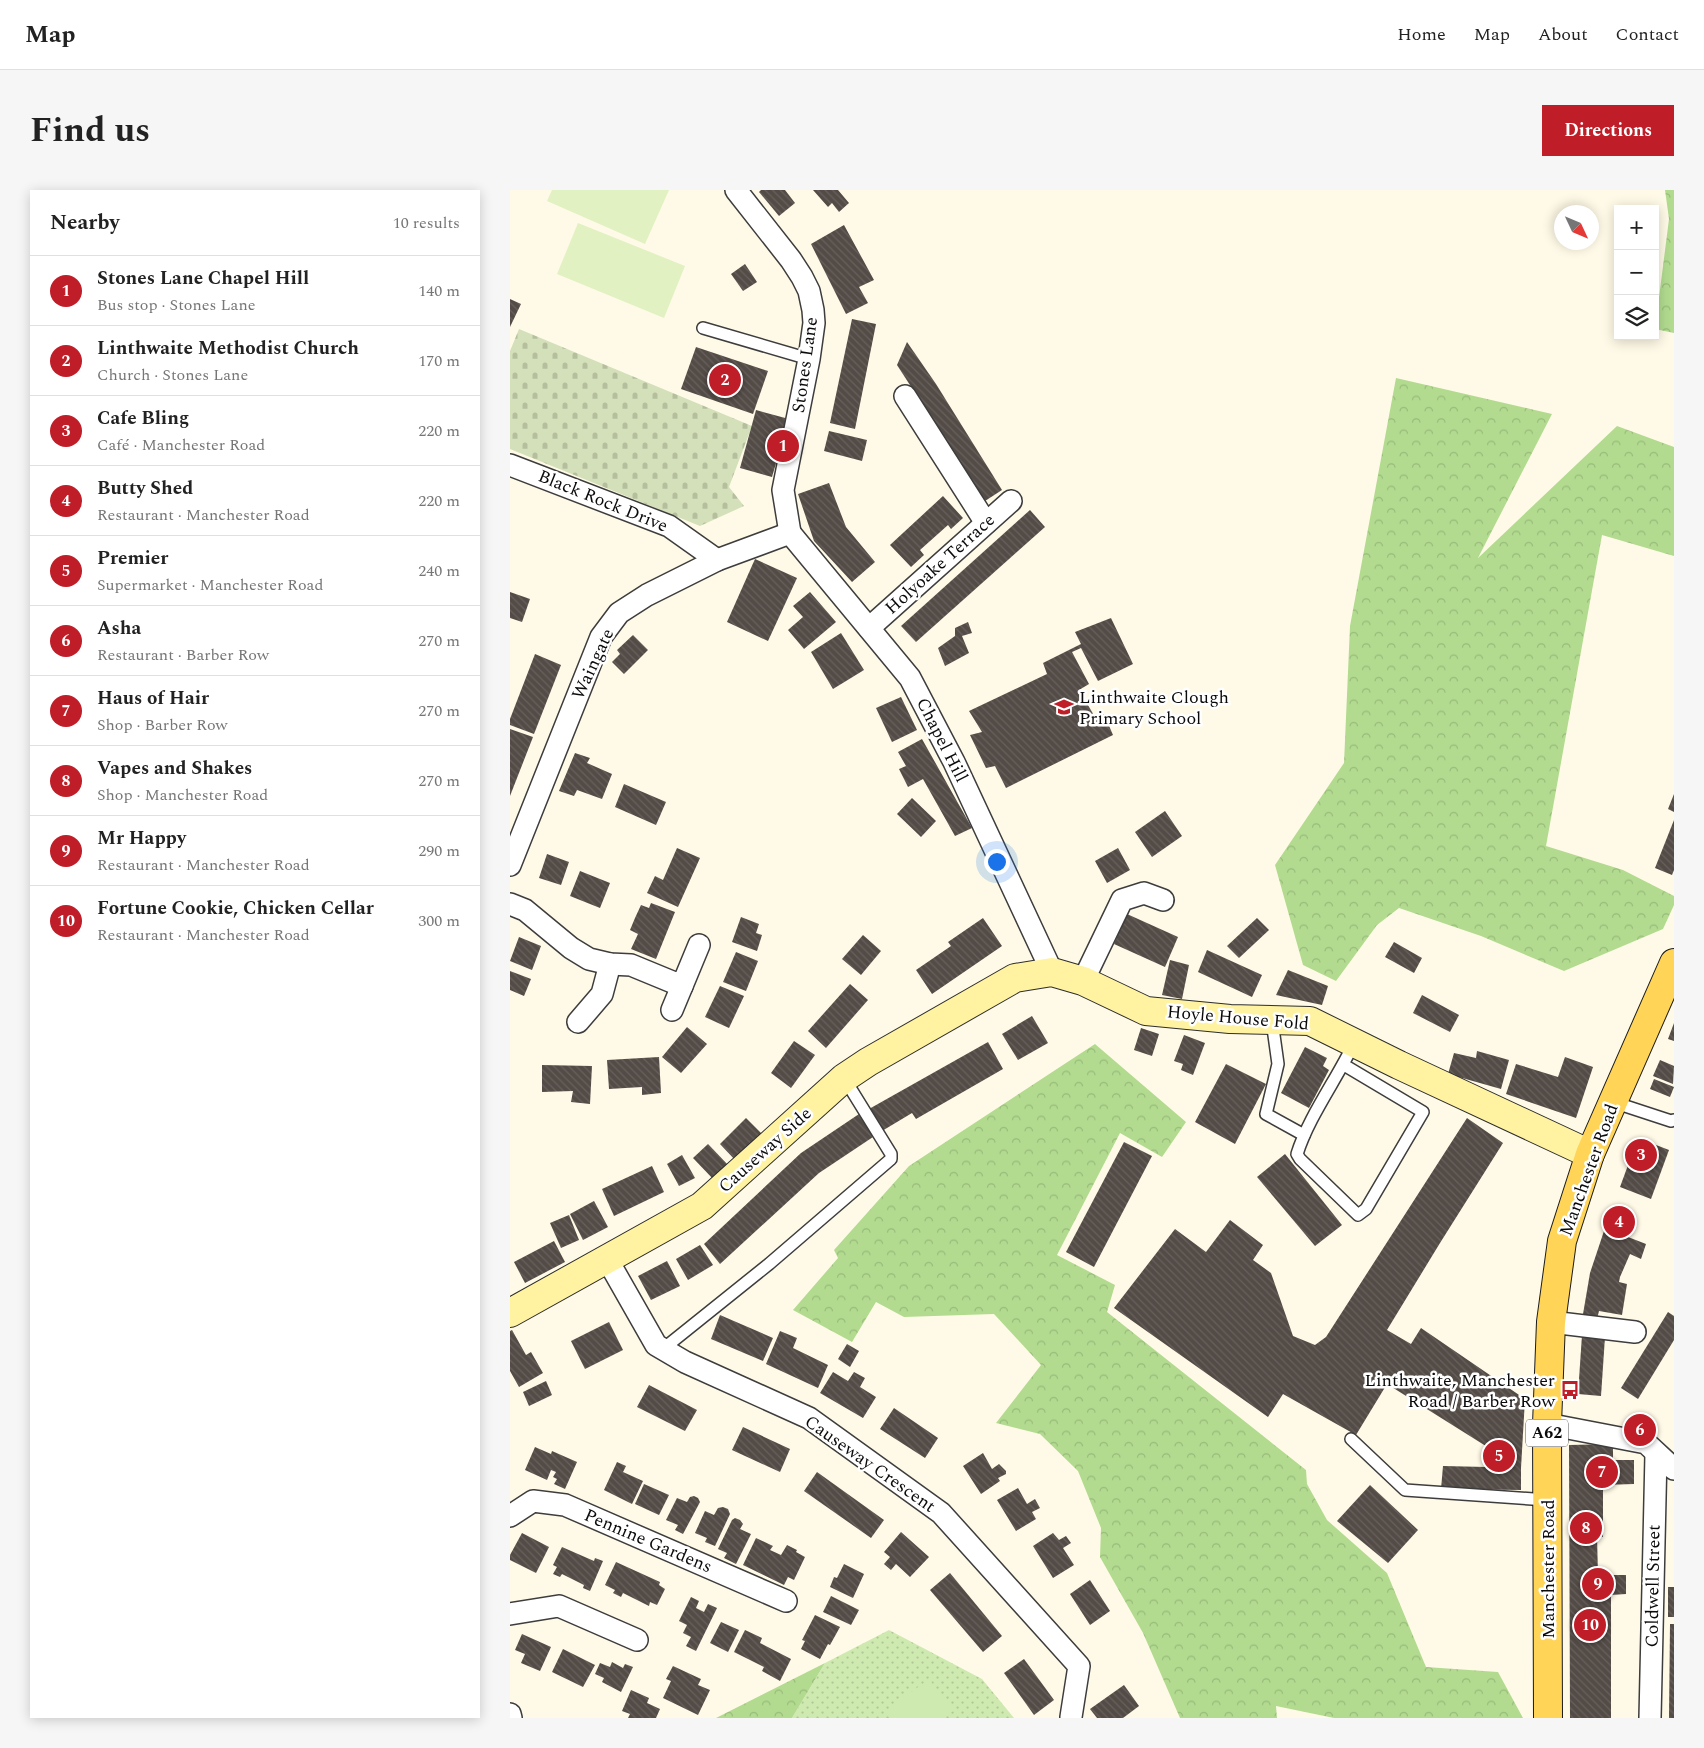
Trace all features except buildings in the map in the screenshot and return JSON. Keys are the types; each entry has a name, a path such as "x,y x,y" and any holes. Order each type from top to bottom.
{"main road":[{"name":"Manchester Road","path":"1548,1718 1547,1424 1551,1322 1562,1241 1590,1154 1674,963"}],"street":[{"name":"Stones Lane","path":"736,190 791,260 809,291 814,323 809,360 783,490 790,533"},
{"path":"905,396 986,523"},
{"name":"Black Rock Drive","path":"510,465 669,526 718,560"},
{"name":"Holyoake Terrace","path":"869,628 1011,501"},
{"name":"Waingate","path":"512,852 602,636 619,613 647,595 718,560 790,533"},
{"name":"Chapel Hill","path":"790,533 910,678 954,762 1052,972"},
{"path":"1083,981 1122,900 1144,894 1163,900"},
{"path":"510,904 525,910 570,948 589,959 610,964 631,965 682,986"},
{"path":"672,1010 699,945"},
{"path":"578,1022 602,994 610,964"},
{"name":"Hoyle House Fold","path":"1015,978 1052,972 1083,981 1146,1011 1230,1019 1310,1021 1349,1054 1590,1154"},
{"name":"Causeway Side","path":"510,1313 702,1206 844,1078 868,1062 1015,978"},
{"name":"Causeway Crescent","path":"607,1259 656,1345 685,1362 809,1418 941,1513 1079,1666 1070,1717"},
{"path":"1551,1322 1636,1332"},
{"path":"1547,1424 1646,1443 1674,1469"},
{"name":"Coldwell Street","path":"1650,1718 1656,1454"},
{"name":"Pennine Gardens","path":"510,1516 533,1501 565,1505 786,1600"},
{"path":"510,1614 559,1606 637,1640"},
{"path":"510,1714 511,1718"}],"lane":[{"path":"703,328 809,360"},
{"path":"1272,1021 1278,1064 1266,1114 1304,1135"},
{"path":"1349,1054 1423,1112 1362,1213 1358,1215 1297,1154 1304,1135 1349,1054"},
{"path":"663,1349 769,1264 891,1159 891,1154 844,1078"},
{"path":"1613,1102 1671,1121 1674,1120"},
{"path":"1351,1439 1405,1490 1547,1500"}],"green space":[{"path":"552,190 669,190 645,244 547,201"},
{"path":"1665,190 1674,190 1674,333 1659,330 1659,298 1669,219"},
{"path":"578,223 685,266 664,318 557,274"},
{"path":"519,329 752,426 729,487 744,506 700,526 510,449 510,351"},
{"path":"1396,378 1552,414 1478,558 1617,426 1674,447 1674,556 1602,535 1546,846 1623,870 1674,896 1674,905 1663,929 1564,971 1481,936 1399,908 1377,925 1336,981 1303,965 1275,865 1344,763 1350,626"},
{"path":"1095,1044 1186,1122 1162,1157 1120,1133 1057,1255 1115,1285 1107,1312 1306,1470 1307,1484 1327,1520 1387,1573 1426,1667 1498,1672 1523,1718 1334,1718 1276,1706 1277,1718 1180,1718 1143,1633 1100,1557 1101,1528 1078,1471 1040,1434 996,1423 1041,1365 994,1314 904,1317 876,1302 852,1342 793,1310 838,1258 834,1250 909,1166"},
{"path":"889,1630 982,1679 1014,1718 792,1718 825,1663"},
{"path":"825,1663 792,1718 716,1718"},
{"path":"929,1679 953,1711 943,1718 893,1718 887,1710"}],"place":[{"name":"Linthwaite Methodist Church","path":"725,380"},
{"name":"Stones Lane Chapel Hill","path":"783,446"},
{"name":"Linthwaite Clough Primary School","path":"1064,707"},
{"name":"Cafe Bling","path":"1641,1155"},
{"name":"Butty Shed","path":"1619,1222"},
{"name":"Linthwaite, Manchester Road / Barber Row","path":"1570,1390"},
{"name":"Asha","path":"1640,1430"},
{"name":"Premier","path":"1499,1456"},
{"name":"Haus of Hair","path":"1602,1472"},
{"name":"Vapes and Shakes","path":"1586,1528"},
{"name":"Mr Happy","path":"1598,1584"},
{"name":"Fortune Cookie, Chicken Cellar","path":"1590,1625"}]}
